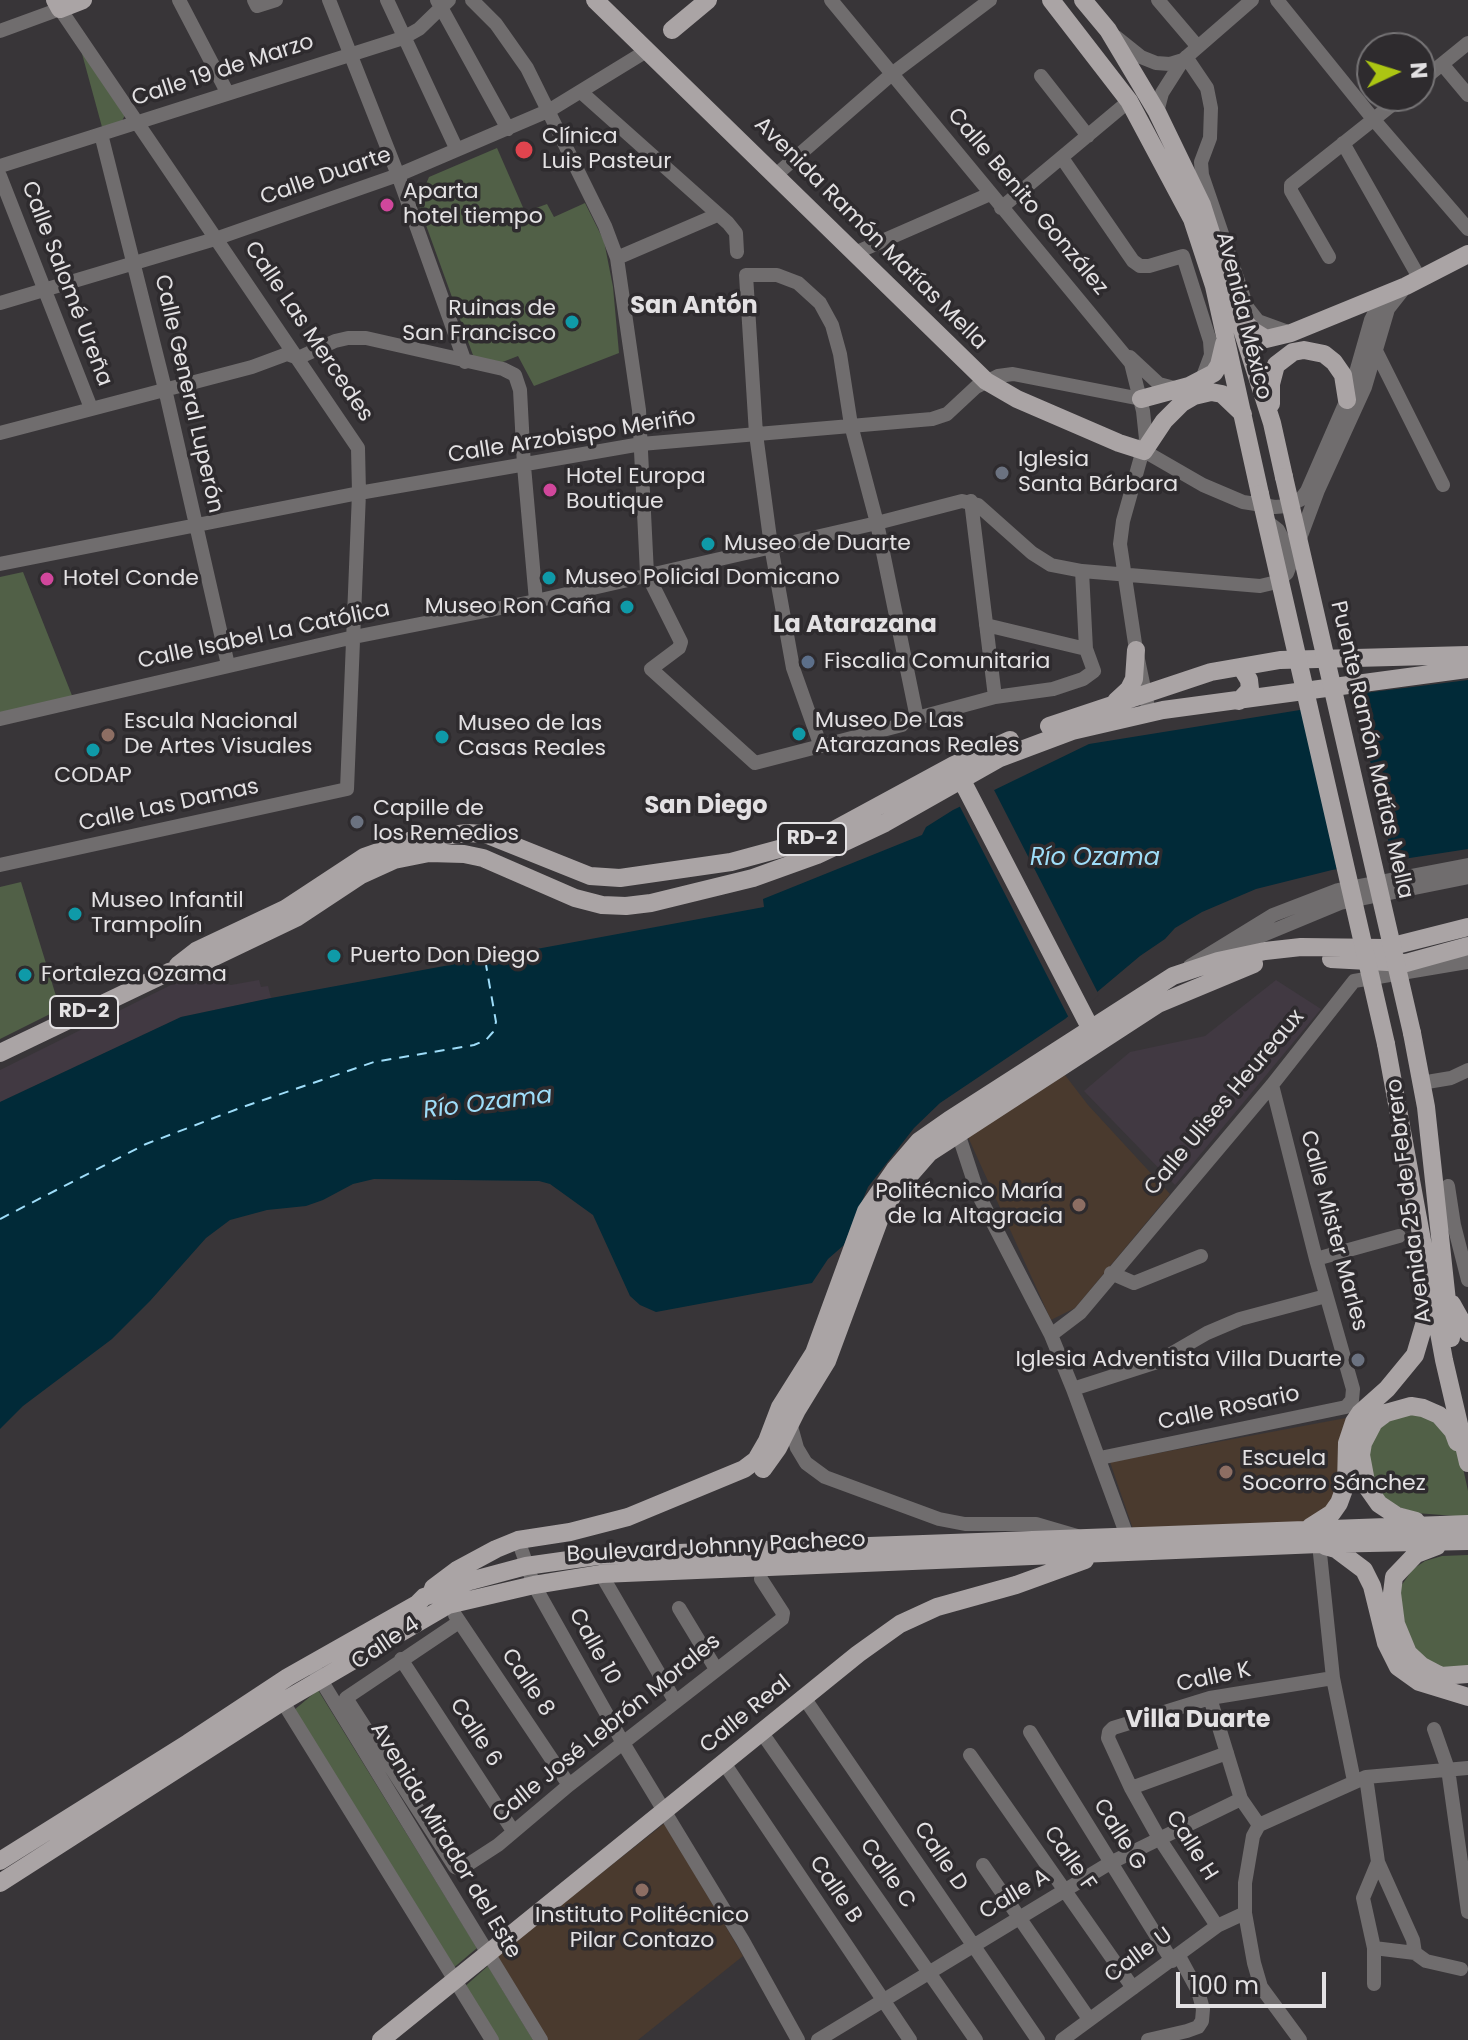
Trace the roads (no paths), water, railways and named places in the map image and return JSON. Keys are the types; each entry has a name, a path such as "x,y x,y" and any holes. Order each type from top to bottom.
{"main road":[{"path":"57,5 83,0"},
{"name":"Avenida Ramón Matías Mella","path":"595,0 986,381 1017,399 1144,451"},
{"path":"648,50 708,0"},
{"name":"Avenida México","path":"1051,0 1129,101 1192,219 1214,286 1243,414 1252,498"},
{"name":"Avenida México","path":"1083,0 1108,30 1157,112 1202,205 1272,423 1284,477"},
{"name":"Avenida México","path":"1238,314 1253,331 1266,339 1291,333 1413,283 1468,254"},
{"path":"1141,399 1178,389 1214,373 1226,338"},
{"path":"1272,423 1271,384 1276,365 1293,352 1314,351 1334,362 1343,375 1347,400"},
{"path":"1144,451 1164,421 1194,396 1211,392 1222,394 1243,414"},
{"name":"Puente Ramón Matías Mella","path":"1284,477 1412,1033"},
{"name":"Avenida 25 de Febrero","path":"1252,498 1386,1044 1422,1249 1468,1463"},
{"name":"RD-2","path":"169,972 196,951 296,902 364,857 412,840 467,833 485,834 590,876 620,878 731,862 801,843 961,779 1001,743 1211,672 1304,659 1468,655"},
{"path":"1107,706 1121,698 1134,679 1137,657"},
{"path":"1239,701 1250,689 1249,680 1241,667"},
{"name":"RD-2","path":"0,1053 169,972 202,963 296,918 361,875 394,860 429,853 464,854 483,858 575,898 602,905 639,905 753,878 817,855 885,823 1000,758 1094,725 1156,711 1468,669"},
{"path":"961,779 1094,1036"},
{"path":"570,1532 587,1534 632,1527 754,1476 767,1466 827,1361 869,1243 887,1206 909,1174 929,1153 1173,976 1262,944 1385,948 1468,927"},
{"path":"424,1597 436,1584 457,1570 496,1549 518,1540 570,1532 628,1517 744,1469 756,1460 780,1407 814,1353 866,1211 919,1141 949,1120 1094,1036 1242,967 1301,957 1406,963 1468,946"},
{"name":"Avenida 25 de Febrero","path":"1412,1033 1421,1083 1451,1337 1468,1411"},
{"path":"1300,1530 1322,1521 1339,1503 1346,1484 1347,1443 1354,1422 1387,1389 1415,1355 1421,1342 1426,1318 1422,1249"},
{"path":"1441,1265 1458,1318 1468,1333"},
{"path":"1461,1533 1397,1516 1379,1504 1363,1475 1363,1443 1374,1422 1386,1413 1411,1406 1423,1408 1439,1415 1453,1431 1468,1471"},
{"name":"Boulevard Johnny Pacheco","path":"0,1861 316,1672 448,1605 534,1585 601,1574 1103,1553 1131,1544 1300,1530 1461,1533"},
{"path":"1461,1533 1416,1554 1394,1577 1392,1593 1396,1624 1408,1653 1422,1666 1441,1676 1468,1674"},
{"name":"Boulevard Johnny Pacheco","path":"316,1672 424,1597 526,1566 597,1556 1081,1537 1131,1544 1319,1544 1461,1533"},
{"path":"1319,1544 1336,1549 1364,1570 1372,1586 1386,1643 1398,1667 1419,1682 1468,1697"},
{"name":"Calle Real","path":"381,2040 858,1654 900,1624 937,1607 1016,1585 1103,1553"},
{"name":"Boulevard Johnny Pacheco","path":"0,1883 278,1694"}],"street":[{"path":"179,0 227,92"},
{"path":"254,0 257,6 276,0"},
{"path":"329,0 398,175 465,362"},
{"path":"387,0 457,150"},
{"path":"472,0 513,45 550,110 617,258 637,397 647,574 681,642 679,648 651,669 755,763 902,725"},
{"name":"Calle Benito González","path":"831,0 1131,363 1141,399 1146,439 1123,521 1120,544 1137,657"},
{"path":"777,174 893,73 990,0"},
{"path":"1158,0 1207,88 1211,108 1210,138 1201,162 1202,175 1247,307 1258,321 1268,327 1291,333"},
{"path":"1157,112 1162,93 1189,55 1252,0"},
{"path":"1277,0 1468,229"},
{"path":"442,2 508,129"},
{"name":"Calle 19 de Marzo","path":"0,166 403,38 419,29 442,2"},
{"path":"0,31 57,5"},
{"name":"Calle Las Mercedes","path":"57,5 358,448 359,493 347,789"},
{"path":"1108,30 1141,57 1156,63 1170,64 1189,55"},
{"path":"1436,69 1468,43"},
{"name":"Calle Duarte","path":"0,303 215,239 398,175 550,110 648,50"},
{"path":"1442,64 1468,95"},
{"path":"1041,76 1088,136"},
{"path":"581,92 736,233 737,252"},
{"path":"1001,208 1129,101"},
{"path":"1329,257 1291,191 1291,185 1384,112"},
{"name":"Calle General Luperón","path":"101,134 165,389 228,665"},
{"path":"971,501 1032,553 1051,565 1082,571 1260,586 1277,582 1287,573 1313,503 1365,387 1388,309 1413,283 1343,143"},
{"path":"1062,158 1133,261 1140,266 1149,266 1183,256 1210,341 1211,355 1202,379"},
{"name":"Calle Salomé Ureña","path":"0,176 91,408"},
{"path":"855,253 990,194"},
{"path":"617,258 717,215"},
{"path":"820,744 793,668 771,546 756,434 746,275 788,277 820,303 832,325 840,354 851,425 877,523 917,718 995,697 1053,689 1088,675 1082,571"},
{"path":"1144,451 1203,485 1275,507 1300,500 1307,491 1347,400 1371,320 1383,296"},
{"path":"1367,337 1443,485"},
{"path":"0,433 252,367 287,354 295,358 348,338 366,338 503,369 515,375 520,390 536,601"},
{"path":"1125,353 1159,384 1178,389"},
{"path":"986,381 1013,374 1141,399"},
{"name":"Calle Arzobispo Meriño","path":"0,564 359,493 641,444 932,419 947,414 986,381"},
{"path":"1252,498 1278,530 1289,551 1287,573"},
{"path":"971,501 995,697"},
{"name":"Calle Isabel La Católica","path":"0,719 228,665 536,601 971,501"},
{"path":"986,625 1086,649"},
{"path":"1137,657 1156,711"},
{"name":"Calle Las Damas","path":"0,865 347,789"},
{"path":"1173,976 1273,915 1338,890 1468,865"},
{"path":"1262,944 1340,903 1468,877"},
{"path":"1158,1004 1218,961"},
{"name":"Calle Ulises Heureaux","path":"1051,1335 1080,1313 1272,1085 1354,981 1468,962"},
{"path":"1421,1083 1451,1078 1468,1070"},
{"name":"Calle Mister Marles","path":"1272,1085 1353,1389"},
{"path":"958,1133 978,1194 1051,1335 1131,1544"},
{"path":"1448,1186 1461,1224 1468,1280"},
{"path":"1316,1259 1399,1236"},
{"path":"1111,1273 1134,1283 1201,1256"},
{"path":"1073,1389 1157,1362 1207,1333 1240,1319 1326,1296"},
{"name":"Calle Rosario","path":"1100,1458 1346,1407 1352,1400 1353,1389"},
{"name":"Boulevard Johnny Pacheco","path":"790,1423 797,1448 806,1463 825,1477 939,1519 965,1524 1036,1524 1081,1537"},
{"name":"Calle 10","path":"518,1540 534,1585 798,2040"},
{"path":"1319,1544 1333,1678 1378,1862 1413,1940 1415,1953"},
{"path":"601,1574 675,1701"},
{"name":"Calle José Lebrón Morales","path":"455,1867 467,1868 784,1616 761,1579"},
{"name":"Calle 8","path":"448,1605 569,1785"},
{"path":"679,1608 716,1669"},
{"name":"Calle 4","path":"455,1867 347,1701 347,1696 459,1622"},
{"name":"Calle 6","path":"401,1659 513,1831"},
{"name":"Avenida Mirador del Este","path":"316,1672 541,2040"},
{"name":"Calle K","path":"1109,1732 1113,1728 1210,1698 1333,1678"},
{"path":"278,1694 492,2040"},
{"path":"1210,1698 1241,1799 1259,1825"},
{"name":"Calle D","path":"805,1699 1038,2040"},
{"path":"1434,1729 1448,1769 1468,1912"},
{"name":"Calle G","path":"1030,1732 1110,1863 1198,1991 1203,2009 1198,2027 1148,2040"},
{"name":"Calle H","path":"1109,1732 1108,1738 1131,1788 1159,1838 1217,1926"},
{"name":"Calle C","path":"762,1733 976,2040"},
{"path":"1131,1788 1227,1753"},
{"name":"Calle F","path":"970,1755 1133,1988"},
{"name":"Calle B","path":"724,1763 910,2040"},
{"path":"1300,2040 1261,1987 1254,1963 1245,1913 1245,1883 1253,1836 1259,1825 1360,1779 1468,1768"},
{"name":"Calle A","path":"818,2040 1110,1863 1241,1799"},
{"path":"1374,1984 1374,1948 1363,1898 1378,1862"},
{"path":"983,1865 1089,2019"},
{"name":"Calle U","path":"1062,2040 1217,1926 1245,1913"},
{"path":"1374,1948 1415,1953 1426,1961 1461,1969"}],"water":[{"name":"Río Ozama","path":"1468,680 1468,849 1332,870 1256,889 1202,912 1175,928 1065,1019 940,1103 914,1128 868,1187 844,1245 828,1259 812,1283 656,1312 640,1305 630,1296 593,1215 550,1184 539,1181 374,1179 353,1184 306,1206 267,1210 230,1220 206,1238 112,1339 23,1406 0,1429 0,1102 181,1017 764,907 763,899 922,835 926,827 953,810 1089,744 1300,710 1357,694"}],"place":[{"name":"Clínica Luis Pasteur","path":"524,150"},
{"name":"Aparta hotel tiempo","path":"387,205"},
{"name":"Ruinas de San Francisco","path":"572,322"},
{"name":"Iglesia Santa Bárbara","path":"1002,473"},
{"name":"Hotel Europa Boutique","path":"550,490"},
{"name":"Museo de Duarte","path":"708,544"},
{"name":"Museo Policial Domicano","path":"549,578"},
{"name":"Hotel Conde","path":"47,579"},
{"name":"Museo Ron Caña","path":"627,607"},
{"name":"Fiscalia Comunitaria","path":"808,662"},
{"name":"Museo De Las Atarazanas Reales","path":"799,734"},
{"name":"Escula Nacional De Artes Visuales","path":"108,735"},
{"name":"Museo de las Casas Reales","path":"442,737"},
{"name":"CODAP","path":"93,750"},
{"name":"Capille de los Remedios","path":"357,822"},
{"name":"Museo Infantil Trampolín","path":"75,914"},
{"name":"Puerto Don Diego","path":"334,956"},
{"name":"Fortaleza Ozama","path":"25,975"},
{"name":"Politécnico María de la Altagracia","path":"1079,1205"},
{"name":"Iglesia Adventista Villa Duarte","path":"1358,1360"},
{"name":"Escuela Socorro Sánchez","path":"1226,1472"},
{"name":"Instituto Politécnico Pilar Contazo","path":"642,1890"}],"district":[{"name":"San Antón","path":"694,307"},
{"name":"La Atarazana","path":"855,626"},
{"name":"San Diego","path":"706,807"},
{"name":"Villa Duarte","path":"1198,1721"}]}
